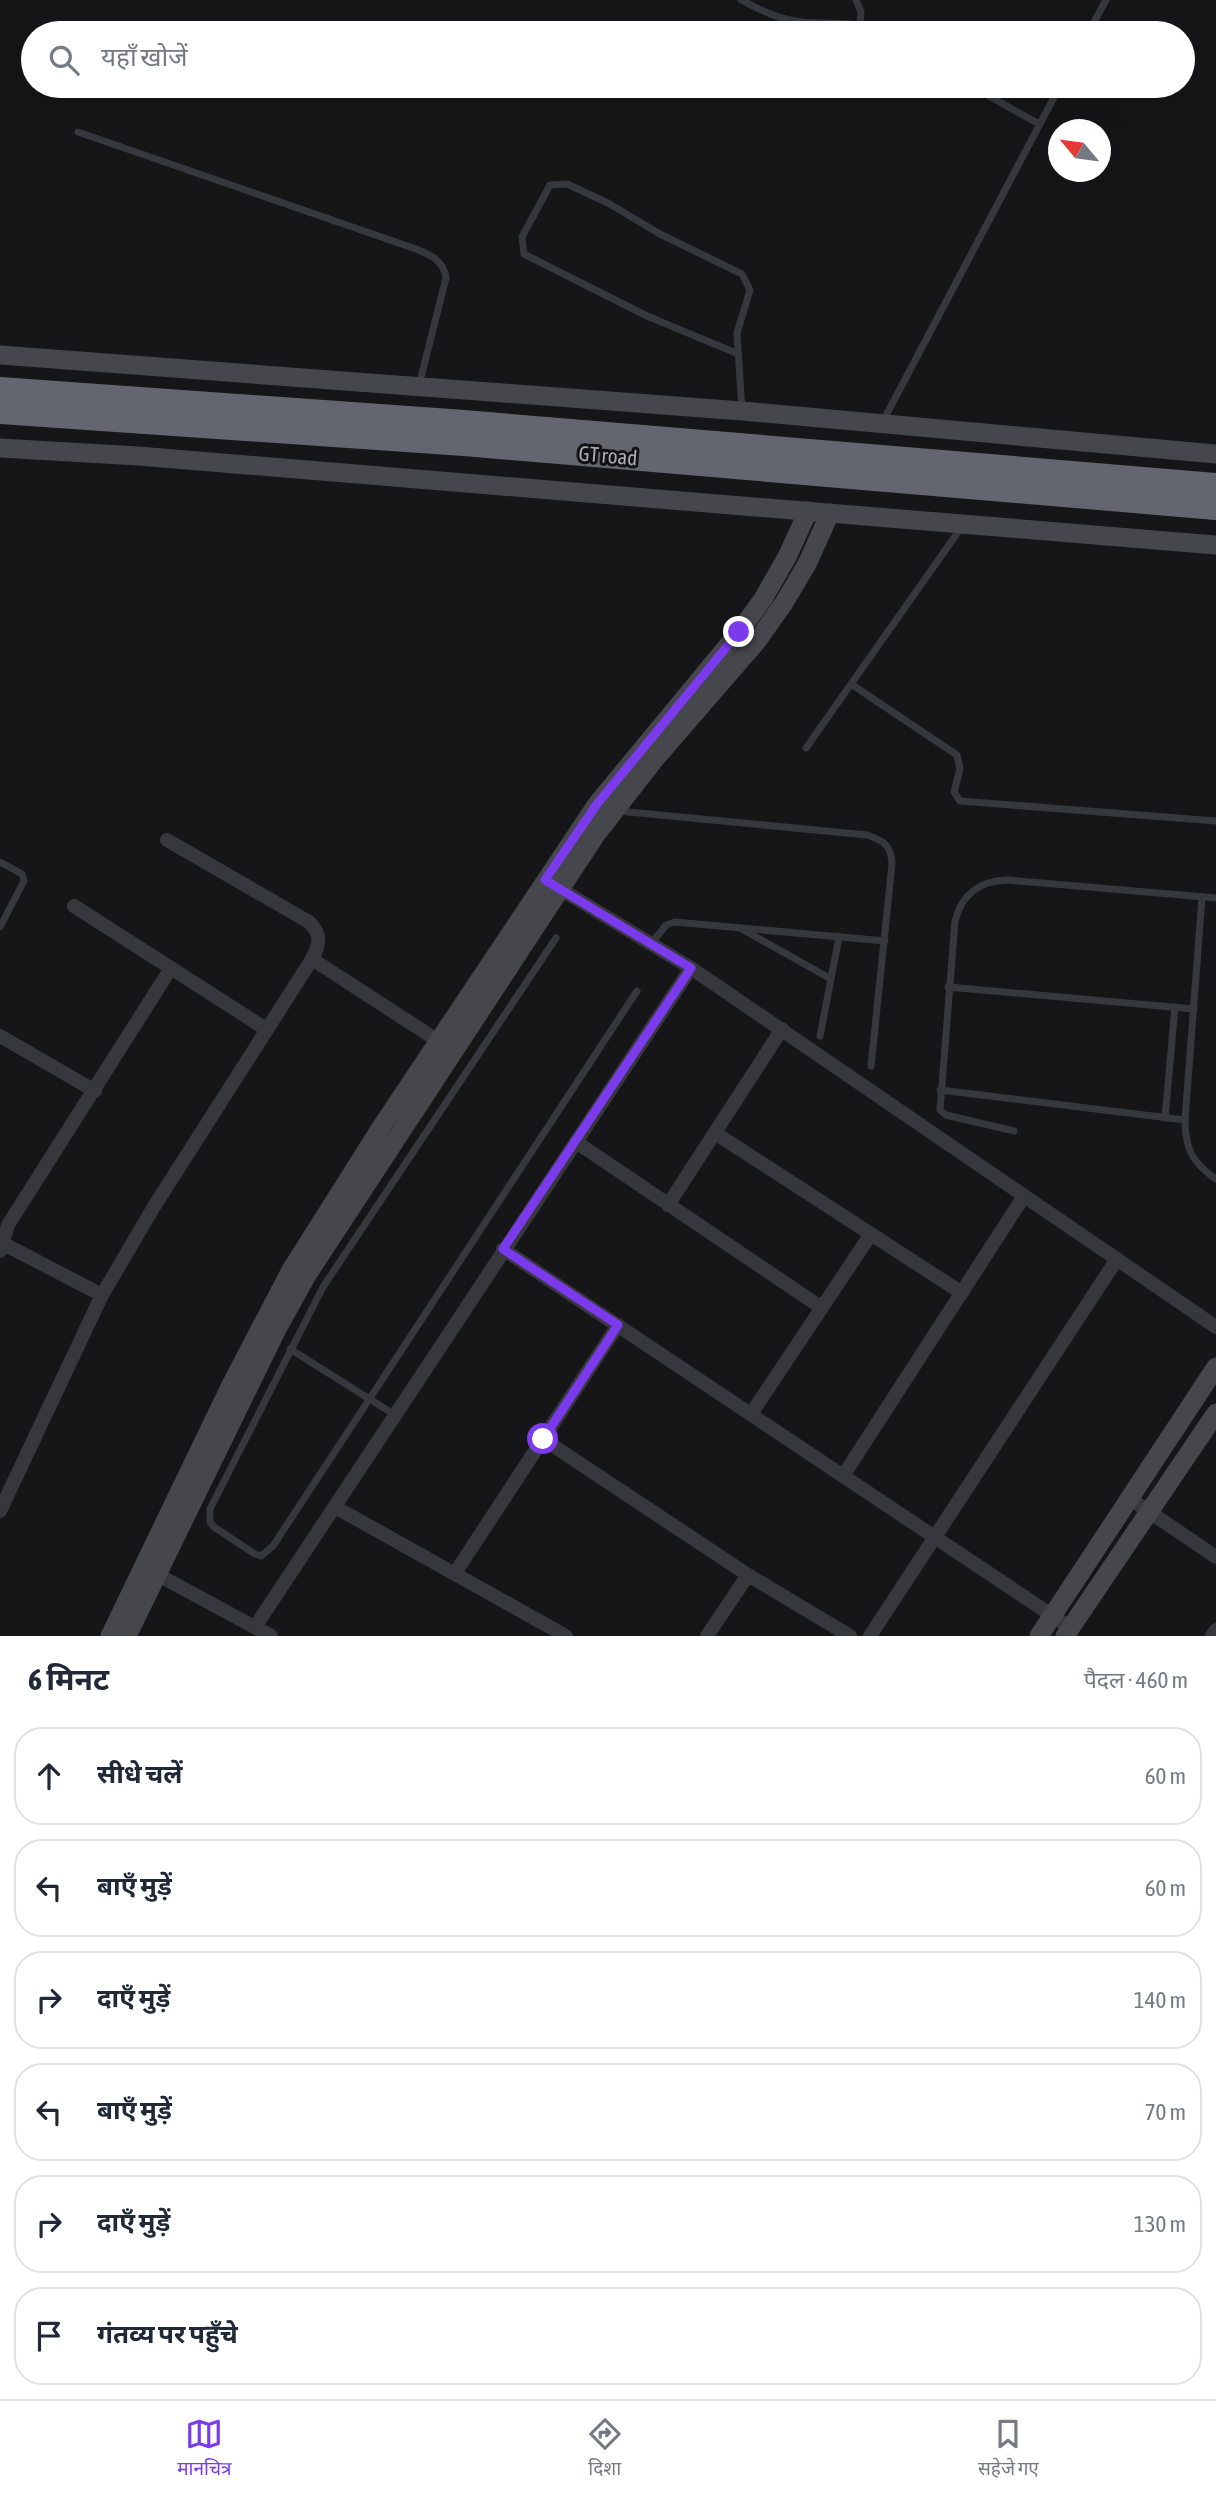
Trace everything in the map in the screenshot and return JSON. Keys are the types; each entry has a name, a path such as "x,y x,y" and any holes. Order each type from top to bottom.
{"highway":[{"name":"GT road","path":"0,390 464,423 1216,486"},
{"name":"GT road","path":"0,411 464,443 1216,507"}],"street":[{"path":"0,355 742,411 1216,454"},
{"path":"0,448 165,458 1216,545"},
{"path":"127,1636 151,1570 268,1311 368,1148 447,1046 553,884 597,804 739,632 787,557 808,511"},
{"path":"553,884 757,641 807,564 830,513"},
{"path":"0,1511 102,1295 312,959 320,941 318,930 309,922 167,840"},
{"path":"553,884 691,968 1216,1327"},
{"path":"74,906 266,1029"},
{"path":"312,959 447,1046"},
{"path":"0,1251 0,1242 8,1225 171,968"},
{"path":"255,1627 691,968"},
{"path":"668,1205 782,1029"},
{"path":"1,1039 95,1091"},
{"path":"715,1133 961,1293"},
{"path":"576,1142 821,1308"},
{"path":"844,1476 1024,1196"},
{"path":"751,1414 871,1234"},
{"path":"0,1242 102,1295"},
{"path":"503,1249 1052,1616 1068,1632 1216,1413"},
{"path":"870,1636 933,1536 1117,1259"},
{"path":"455,1573 618,1325"},
{"path":"1039,1636 1216,1367"},
{"path":"543,1439 748,1575 850,1636"},
{"path":"1129,1498 1216,1557"},
{"path":"335,1507 566,1636"},
{"path":"151,1570 271,1636"},
{"path":"110,1636 151,1570"},
{"path":"707,1636 748,1575"},
{"path":"1212,1636 1216,1630"}],"lane":[{"path":"741,0 775,17 796,21"},
{"path":"856,0 861,12 860,21"},
{"path":"1095,21 1106,0"},
{"path":"992,98 1039,124"},
{"path":"882,423 1053,98"},
{"path":"78,132 416,249 439,261 445,268 446,278 419,385"},
{"path":"736,352 647,316 524,254 522,237 550,185 567,184 608,203 660,234 742,274 750,290 737,333 736,352 742,411"},
{"path":"806,748 964,525"},
{"path":"851,684 957,755 960,769 954,792 960,801 1216,821"},
{"path":"613,810 867,835 878,839 891,850 885,941 871,1066"},
{"path":"0,862 22,874 24,881 0,926"},
{"path":"1014,1131 946,1115 940,1110 948,987 957,910 969,892 980,885 1007,880 1216,898"},
{"path":"1202,897 1185,1143 1192,1157 1216,1179"},
{"path":"652,943 666,925 675,922 885,941"},
{"path":"737,926 831,979"},
{"path":"820,1036 839,937"},
{"path":"556,938 344,1253 290,1349 209,1516 214,1527 255,1554 261,1556 272,1546 370,1401 637,991"},
{"path":"948,987 1194,1009"},
{"path":"1165,1118 1175,1007"},
{"path":"940,1090 1185,1120"},
{"path":"290,1349 396,1415"}],"route":[{"path":"543,1439 618,1325 503,1249 691,968 606,914 545,880 597,804 739,632"}]}
